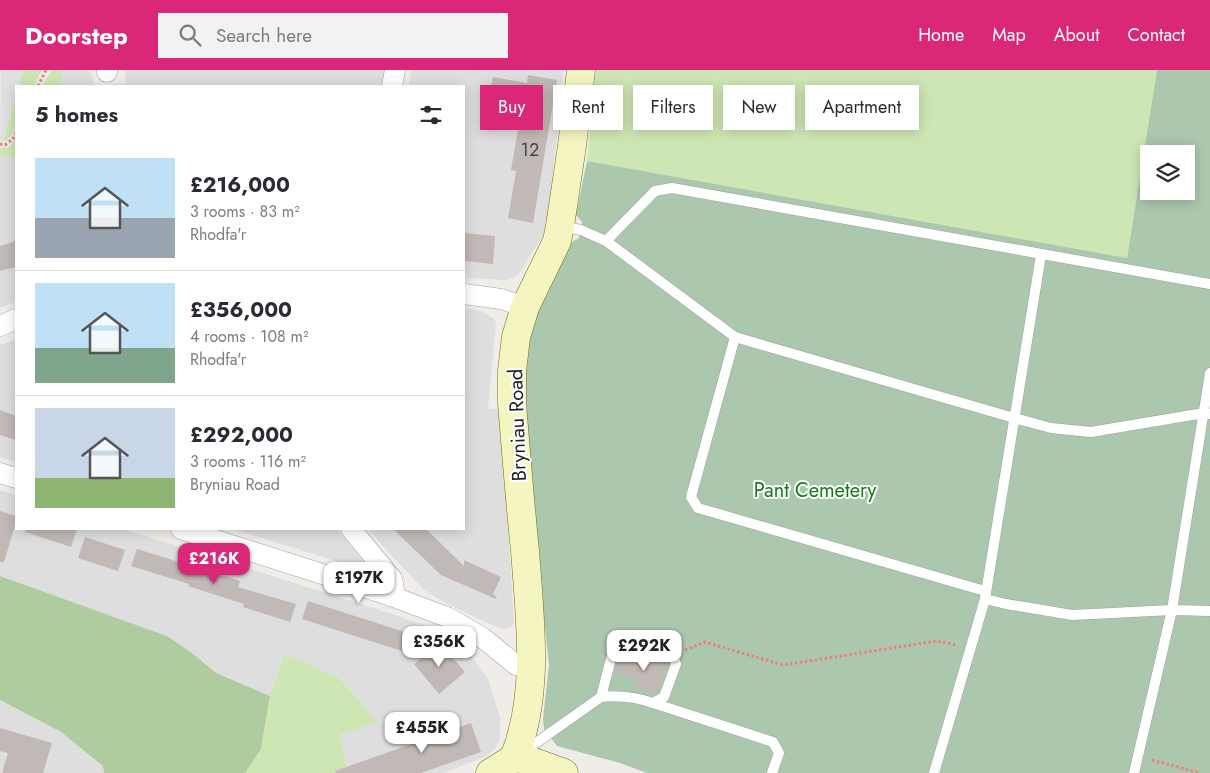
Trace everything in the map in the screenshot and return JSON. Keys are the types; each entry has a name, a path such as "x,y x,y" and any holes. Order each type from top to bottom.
{"street":[{"path":"392,85 395,70"},
{"name":"Bryniau Road","path":"513,766 521,742 532,666 531,628 512,403 512,372 516,337 525,307 556,241 560,226 575,127 581,70"},
{"path":"465,294 501,299 525,307"},
{"path":"0,326 15,319"},
{"path":"0,473 15,478"},
{"path":"184,530 391,596 446,617 483,638 516,665 532,666"},
{"path":"353,530 392,579 394,589 391,596"},
{"path":"490,773 528,760 564,773"}],"lane":[{"path":"606,241 655,191 672,188 1210,284"},
{"path":"560,226 581,230 606,241 735,337 1014,418 1051,428 1091,432 1207,413"},
{"path":"934,773 985,595 1041,255"},
{"path":"735,337 691,497 698,508 985,595 1006,604 1072,615 1172,610 1210,611"},
{"path":"1134,773 1172,610 1207,413 1210,373"},
{"path":"601,697 613,651 622,647 643,644 658,646 672,653 676,664 664,697 653,703"},
{"path":"513,766 601,697 618,695 638,698 772,742 779,753 772,773"}],"path":[{"path":"38,85 46,70"},
{"path":"0,144 9,144 15,134"},
{"path":"674,658 692,646 705,642 783,665 937,641 970,648"},
{"path":"1138,756 1200,773"}],"shaded area":[{"path":"1,70 23,70 19,85 15,85 15,100 3,142 0,141"},
{"path":"61,70 88,70 92,76 94,85 61,85"},
{"path":"125,70 387,70 385,85 112,85 126,83"},
{"path":"411,70 563,70 562,85 553,85 553,130 558,130 546,230 519,274 506,280 465,278 465,85 409,85"},
{"path":"0,157 15,157 15,302 0,308"},
{"path":"465,308 481,311 493,318 496,323 488,409 500,408 514,622 511,627 501,629 447,604 424,590 370,530 465,530"},
{"path":"15,339 15,462 0,457 0,345"},
{"path":"0,490 15,495 15,530 126,530 435,629 459,643 476,662 489,681 500,718 500,737 496,748 485,757 443,773 348,773 340,735 377,723 338,677 284,655 270,696 216,673 167,636 0,576"},
{"path":"235,530 338,530 367,567 366,570"},
{"path":"0,700 61,732 103,766 104,773 0,773"}],"green space":[{"path":"23,70 42,70 34,85 19,85"},
{"path":"52,70 61,70 61,85 43,85"},
{"path":"596,70 1157,70 1145,145 1140,145 1140,177 1127,258 587,161 590,130 623,130 623,85 595,85"},
{"name":"Pant Cemetery","path":"1157,70 1210,70 1210,773 647,773 620,763 557,746 544,729 543,719 549,665 534,527 525,379 532,323 570,243 579,238 582,222 576,215 587,161 1127,258 1140,177 1140,200 1195,200 1195,145 1145,145"},
{"path":"15,100 15,128 8,139 3,142"},
{"path":"15,139 15,157 0,157 0,147 8,148"},
{"path":"0,576 167,636 216,673 270,696 261,749 245,773 104,773 103,766 61,732 0,700"},
{"path":"284,654 338,677 377,723 340,735 348,773 245,773 261,749 270,696"}],"building":[{"path":"528,75 557,80 556,85 553,85 553,104 533,223 508,218 516,171 511,170 518,130 543,130 543,85 491,85 493,77 527,83"},
{"path":"465,233 495,236 493,264 465,261"},
{"path":"15,241 15,267 0,271 0,246"},
{"path":"0,410 15,416 15,440 0,435"},
{"path":"0,511 15,516 15,525 4,562 0,562"},
{"path":"26,530 77,530 71,547 25,532"},
{"path":"394,530 427,530 464,566 464,560 501,577 493,594 497,598 441,575"},
{"path":"85,537 125,550 118,571 78,558"},
{"path":"137,549 240,581 238,587 296,604 290,622 243,607 244,604 188,586 189,584 131,566"},
{"path":"308,601 411,634 405,652 302,619"},
{"path":"440,643 465,672 439,694 414,664"},
{"path":"647,654 667,659 668,662 658,692 656,693 635,687 637,680 614,673 620,656 644,662"},
{"path":"471,723 481,752 421,773 336,773 335,771"},
{"path":"0,728 52,743 43,773 2,773 8,753 0,751"}]}
